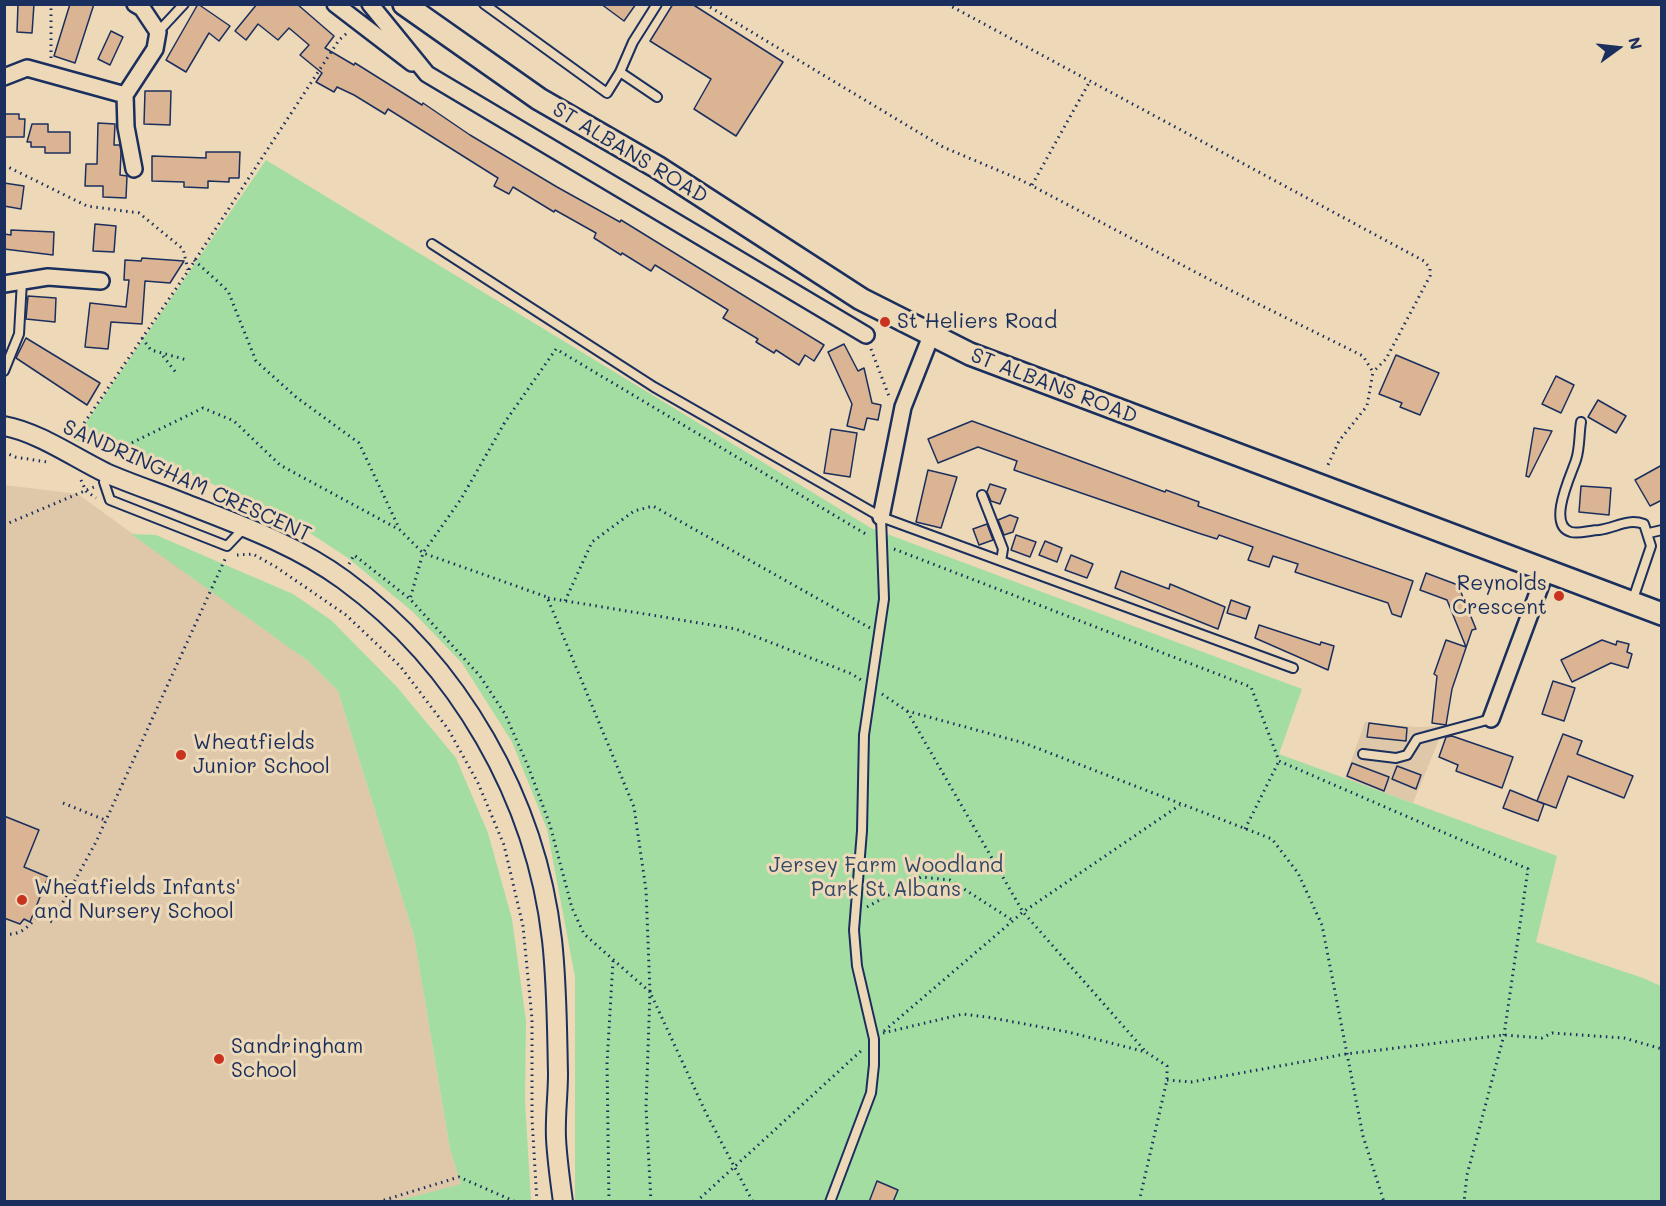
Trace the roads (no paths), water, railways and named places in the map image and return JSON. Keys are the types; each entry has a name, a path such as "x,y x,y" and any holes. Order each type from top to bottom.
{"main road":[{"name":"ST ALBANS ROAD","path":"404,4 538,99 648,162 861,299 931,336 970,354 1662,614"}],"street":[{"path":"134,169 126,127 125,95 155,49 158,32 142,8 135,4"},
{"path":"335,4 427,74 866,334"},
{"path":"370,4 427,74"},
{"path":"4,77 27,68 125,95"},
{"path":"4,284 22,279 48,277 101,281"},
{"path":"881,518 903,407 931,336"},
{"name":"SANDRINGHAM CRESCENT","path":"4,426 106,472 244,526 283,544 343,579 397,624 446,680 478,724 520,810 535,853 552,937 558,1075 556,1136 562,1202"},
{"path":"1491,718 1546,571"}],"lane":[{"path":"158,32 184,4"},
{"path":"484,4 607,93 621,72 633,42 657,4"},
{"path":"621,72 657,97"},
{"path":"432,244 654,387 881,518 1293,668"},
{"path":"4,371 19,334 22,279"},
{"path":"1581,422 1577,459 1562,502 1561,519 1565,528 1571,532 1604,529 1635,521 1644,524 1649,533 1651,546 1632,602"},
{"path":"982,495 1003,549 1001,561"},
{"path":"830,1202 870,1093 874,1065 874,1039 856,966 855,913 862,831 864,735 884,599 881,518"},
{"path":"1649,533 1662,530"},
{"path":"1363,754 1396,758 1407,755 1417,739 1491,718"}],"place":[{"name":"St Heliers Road","path":"885,322"},
{"name":"Reynolds Crescent","path":"1559,596"},
{"name":"Wheatfields Junior School","path":"181,755"},
{"name":"Wheatfields Infants' and Nursery School","path":"22,900"},
{"name":"Sandringham School","path":"219,1059"}],"park label":[{"name":"Jersey Farm Woodland Park St Albans","path":"886,878"}]}
